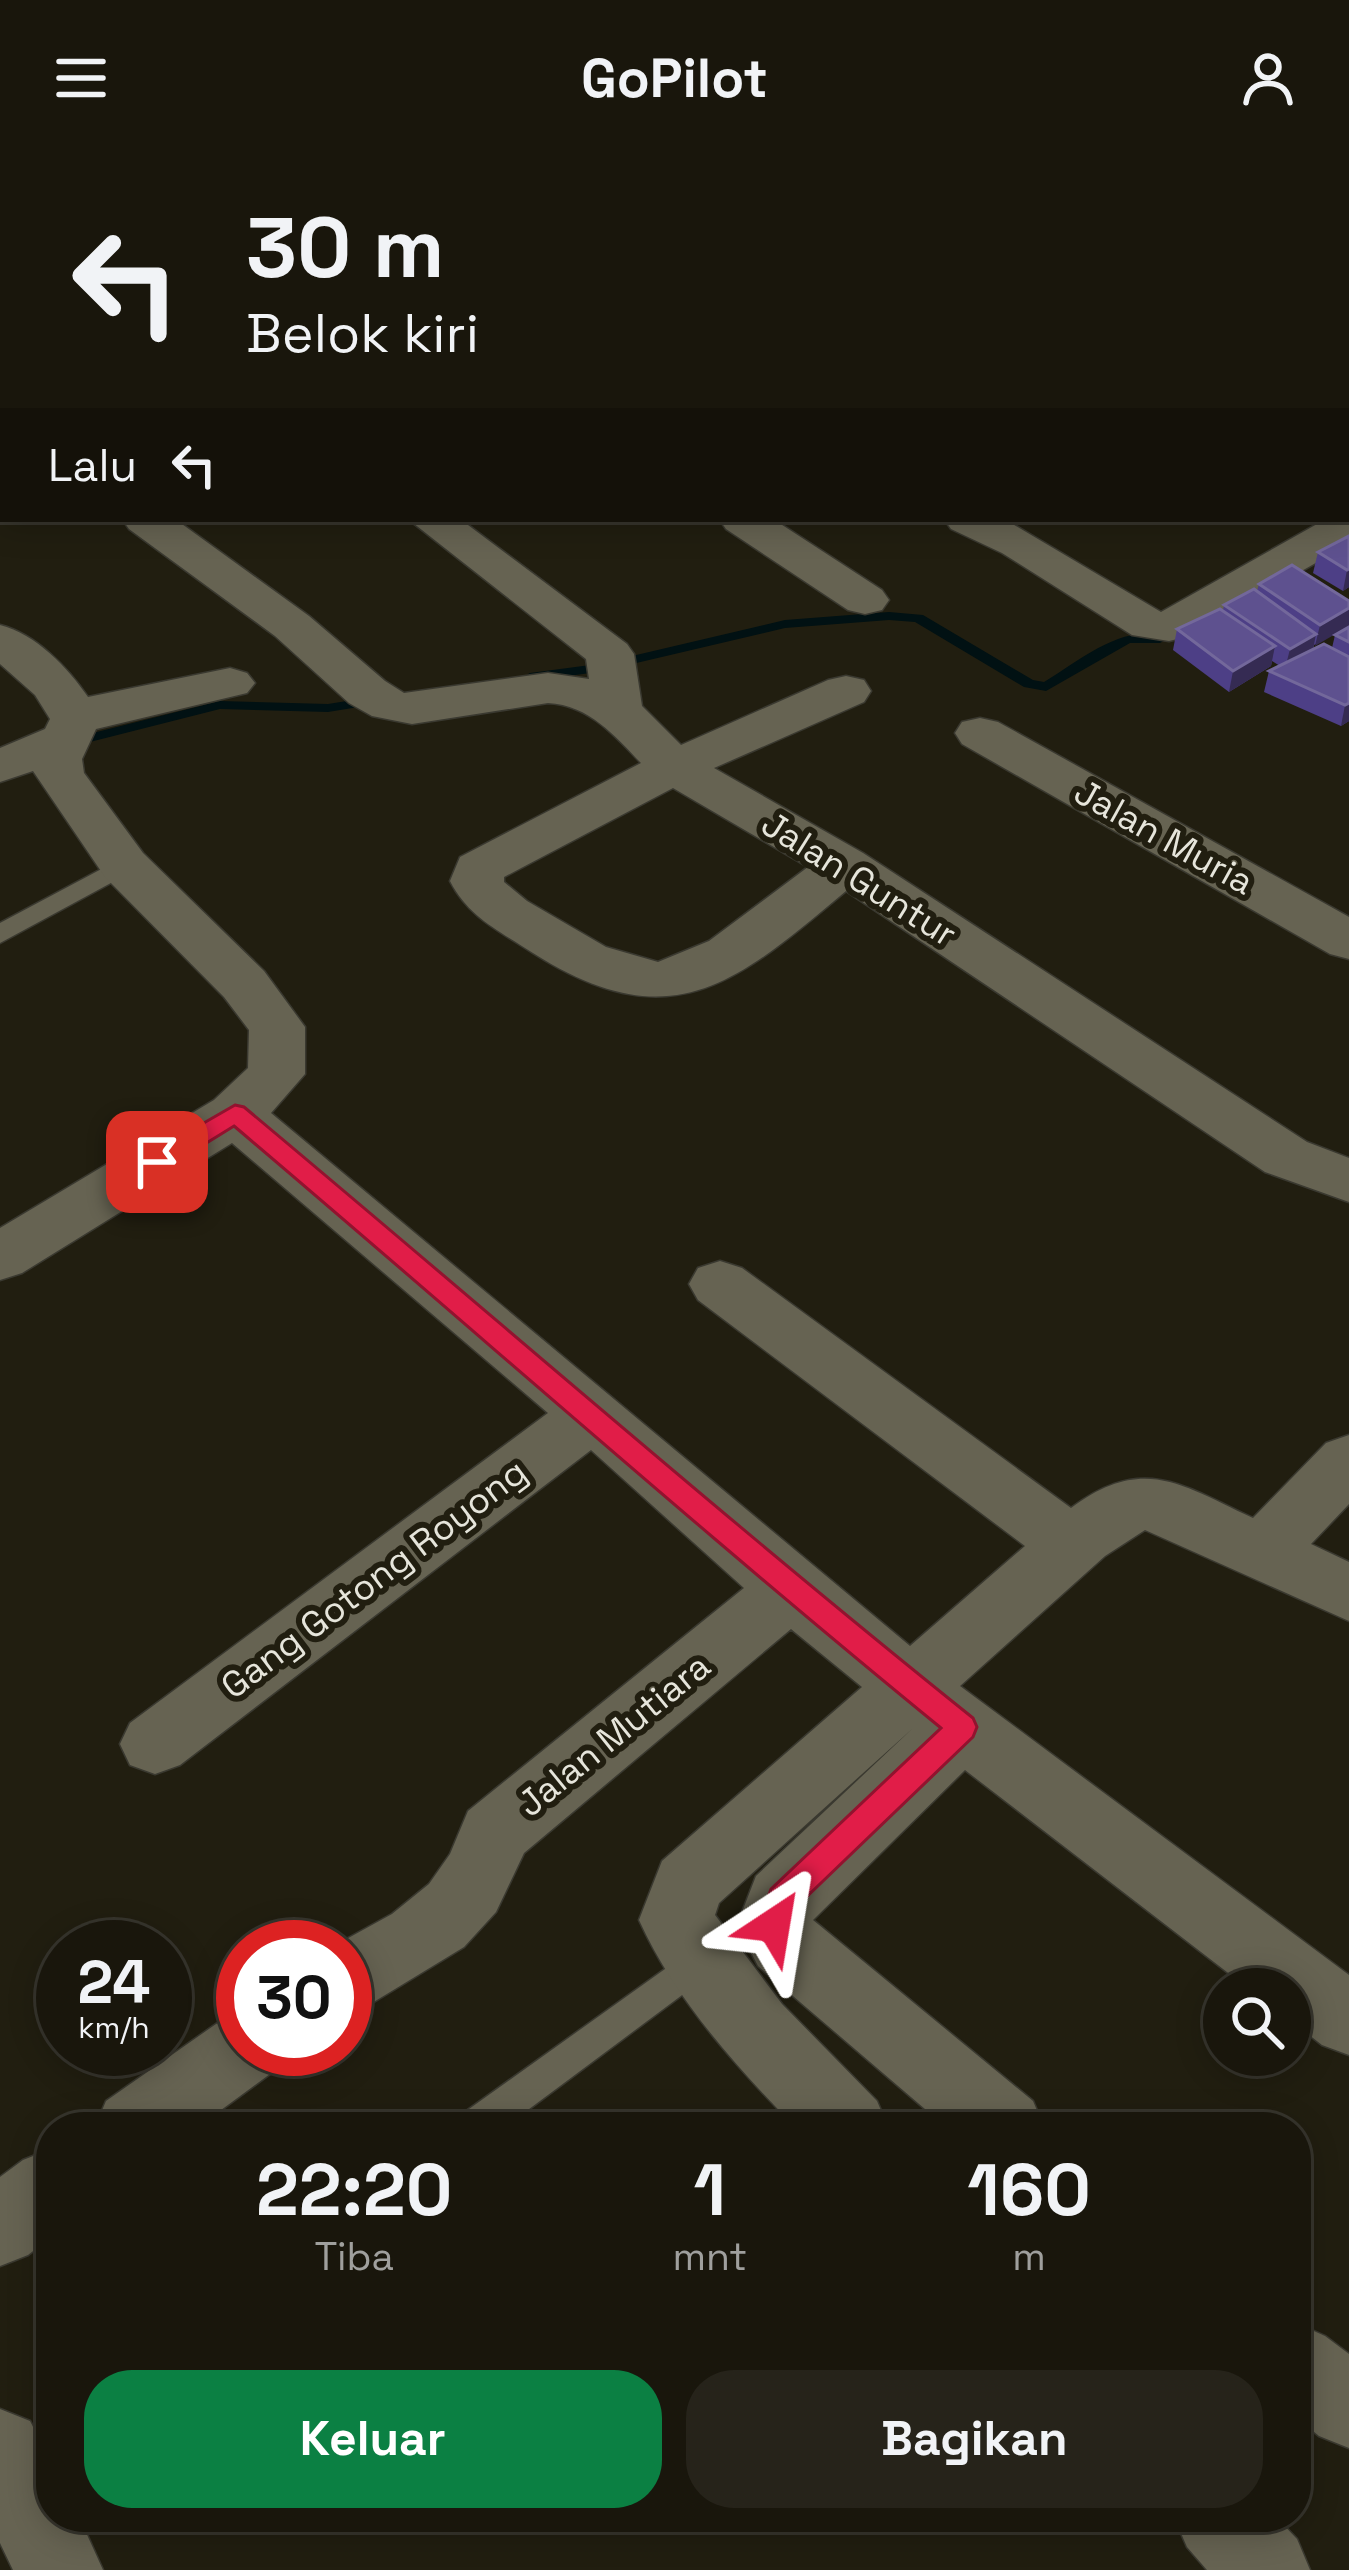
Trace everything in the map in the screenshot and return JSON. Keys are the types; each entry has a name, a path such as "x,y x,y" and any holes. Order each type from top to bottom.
{"street":[{"path":"149,522 292,626 378,698 412,709 614,680"},
{"name":"Jalan Guntur","path":"433,522 614,680 674,766 844,866 1286,1157 1349,1181"},
{"path":"973,522 1018,543 1149,626 1169,627 1291,582 1349,525"},
{"path":"1018,543 1059,522"},
{"path":"765,523 865,600"},
{"path":"0,640 68,702 69,729 57,759 58,774 124,865 244,984 277,1027 276,1074 235,1114 0,1257"},
{"path":"0,766 111,706 230,683"},
{"path":"844,866 722,956 690,975 661,981 586,962 480,890 479,869 674,766 846,691"},
{"name":"Jalan Muria","path":"980,733 1347,937"},
{"path":"235,1114 593,1414 791,1589 936,1706 1349,2020"},
{"path":"720,1283 1072,1545"},
{"name":"Gang Gotong Royong","path":"155,1744 593,1414"},
{"path":"1264,1550 1349,1461"},
{"path":"987,2112 784,1942 774,1925 782,1899 1072,1545 1108,1515 1141,1502 1158,1503 1349,1593"},
{"name":"Jalan Mutiara","path":"372,1963 448,1919 482,1876 494,1834 791,1589"},
{"path":"833,2112 729,2002 676,1920 688,1884 936,1706"},
{"path":"155,2112 216,2068"},
{"path":"0,2227 36,2199"},
{"path":"1311,2377 1349,2406"},
{"path":"0,2451 36,2524"},
{"path":"40,2532 59,2570"},
{"path":"1231,2532 1266,2570"}],"lane":[{"path":"0,934 124,865"},
{"path":"495,2112 700,1960"}],"building":[{"path":"1349,536 1349,569 1318,552"},
{"path":"1292,565 1349,601 1349,608 1320,625 1259,584"},
{"path":"1254,589 1316,634 1290,649 1224,605"},
{"path":"1220,609 1275,646 1233,671 1177,629"},
{"path":"1349,627 1349,642 1335,635"},
{"path":"1324,644 1349,657 1349,703 1345,705 1269,671"}],"waterway":[{"path":"530,677 598,668 785,624 889,616 918,618 1029,684 1046,687 1127,639 1160,639"},
{"path":"78,741 220,705 328,708 372,701"}],"route":[{"path":"157,1162 235,1114 593,1414 791,1589 962,1727 782,1899 774,1925"}]}
